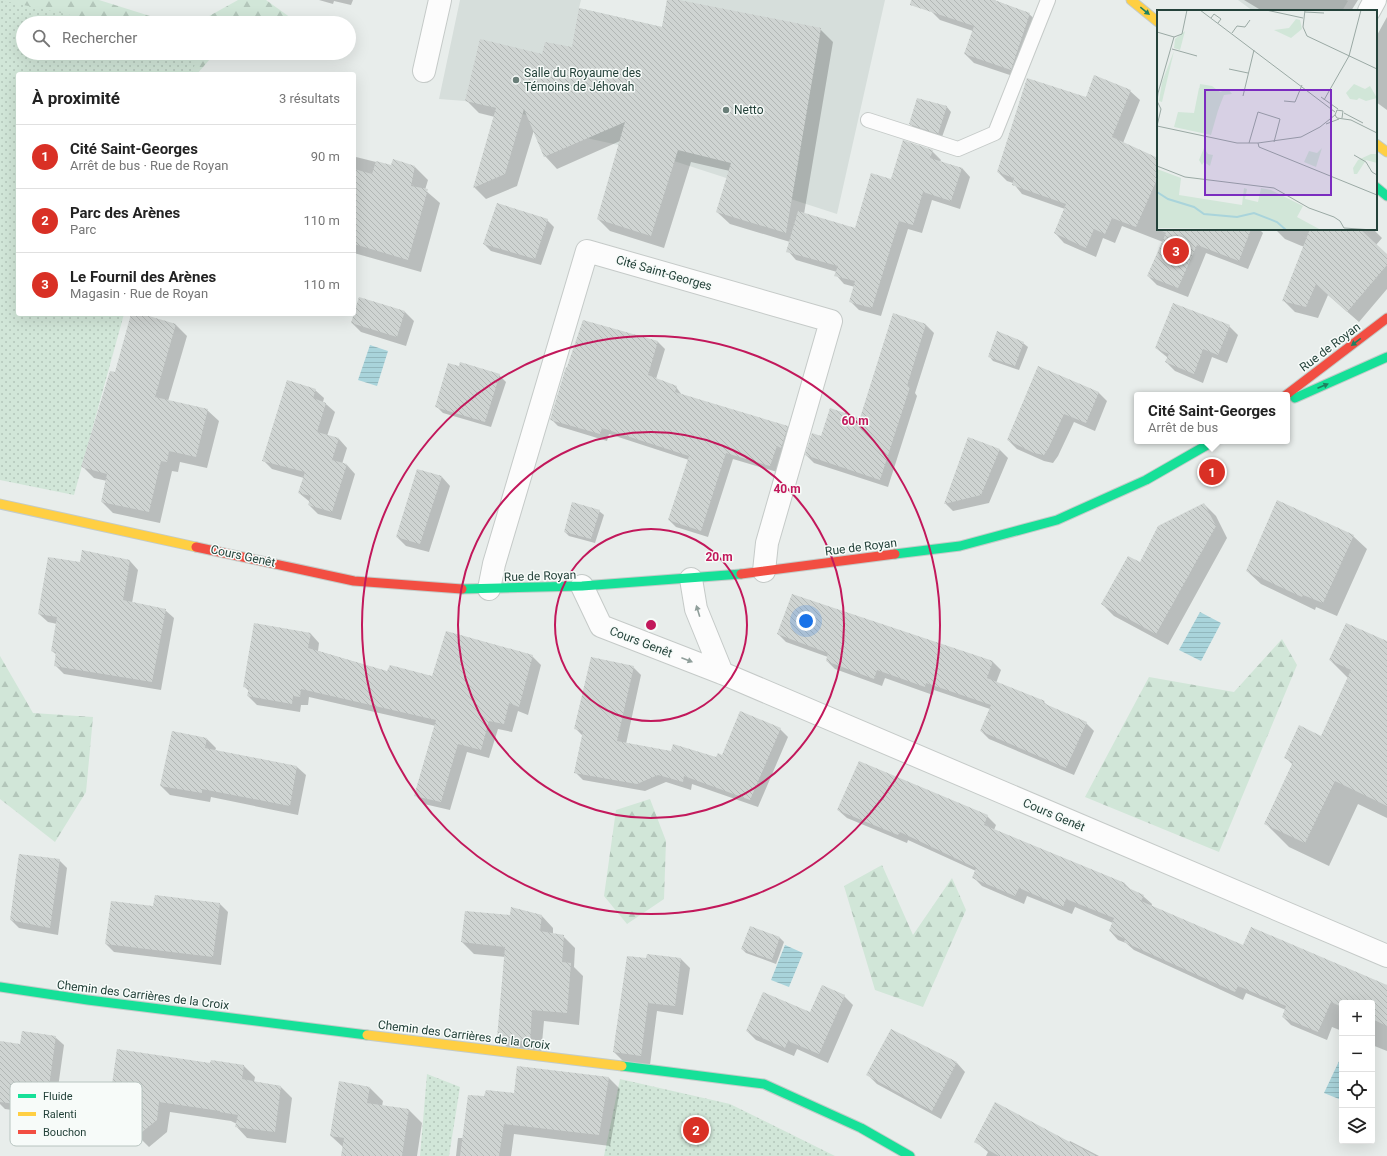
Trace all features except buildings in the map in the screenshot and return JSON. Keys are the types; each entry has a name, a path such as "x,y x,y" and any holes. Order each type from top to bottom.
{"main road":[{"path":"1131,0 1157,21"},
{"path":"1143,0 1155,7"},
{"path":"1377,145 1387,152"},
{"path":"1377,188 1387,196"},
{"name":"Rue de Royan","path":"1290,392 1387,318"},
{"name":"Rue de Royan","path":"1290,401 1387,357"},
{"name":"Rue de Royan","path":"489,589 582,586 691,579 960,546 1057,520 1146,480 1209,444"},
{"name":"Cours Genêt","path":"0,504 354,581 457,589 489,589"},
{"name":"Chemin des Carrières de la Croix","path":"0,987 88,1000 764,1084 861,1128 910,1156"}],"street":[{"path":"424,70 440,0"},
{"path":"1370,10 1376,0"},
{"name":"Cité Saint-Georges","path":"489,589 494,564 587,251 831,321 767,543 764,570"},
{"path":"691,579 696,609 722,673"},
{"name":"Cours Genêt","path":"582,586 602,626 722,673 1387,956"}],"lane":[{"path":"868,120 958,149 995,133 1048,0"}],"shaded area":[{"path":"460,0 581,0 579,8 662,27 667,0 885,0 837,214 637,149 554,131 561,149 544,157 527,115 465,101 439,99"},
{"path":"1238,0 1348,1 1343,10 1252,10"}],"green space":[{"path":"0,0 99,0 150,16 16,16 16,60 209,60 199,72 18,72"},
{"path":"0,0 75,16 16,16 16,60 196,60 193,72 16,72 16,316 123,316 74,495 0,480"},
{"path":"238,0 266,0 288,16 209,16"},
{"path":"1282,639 1297,665 1219,852 1085,797 1149,677 1234,692"},
{"path":"0,656 33,713 93,717 86,792 55,842 0,799"},
{"path":"650,799 666,841 664,899 627,924 604,896 616,810"},
{"path":"882,865 913,935 952,878 966,910 923,1007 875,990 844,886"},
{"path":"427,1074 460,1087 449,1156 420,1156"},
{"path":"620,1079 730,1104 835,1156 604,1156"}],"water":[{"path":"370,345 388,351 377,386 358,380"},
{"path":"1200,612 1221,623 1201,661 1179,650"},
{"path":"785,945 803,953 789,987 771,980"},
{"path":"1339,1061 1339,1099 1324,1093"}],"traffic: fast":[{"path":"1377,188 1387,196"},
{"path":"1295,398 1387,357"},
{"path":"895,554 960,546 1057,520 1146,480 1209,444"},
{"path":"462,589 582,586 741,574"},
{"path":"0,987 88,1000 367,1035"},
{"path":"622,1066 764,1084 861,1128 910,1156"}],"traffic: slow":[{"path":"1131,0 1157,21"},
{"path":"1377,145 1387,152"},
{"path":"0,504 196,547"},
{"path":"367,1035 622,1066"}],"traffic: jam":[{"path":"1290,392 1387,318"},
{"path":"196,547 354,581 462,589"},
{"path":"741,574 895,554"}],"place":[{"name":"Salle du Royaume des Témoins de Jéhovah","path":"516,80"},
{"name":"Netto","path":"726,110"},
{"name":"Le Fournil des Arènes","path":"1176,251"},
{"name":"Cité Saint-Georges","path":"1212,472"},
{"name":"Parc des Arènes","path":"696,1130"}]}
